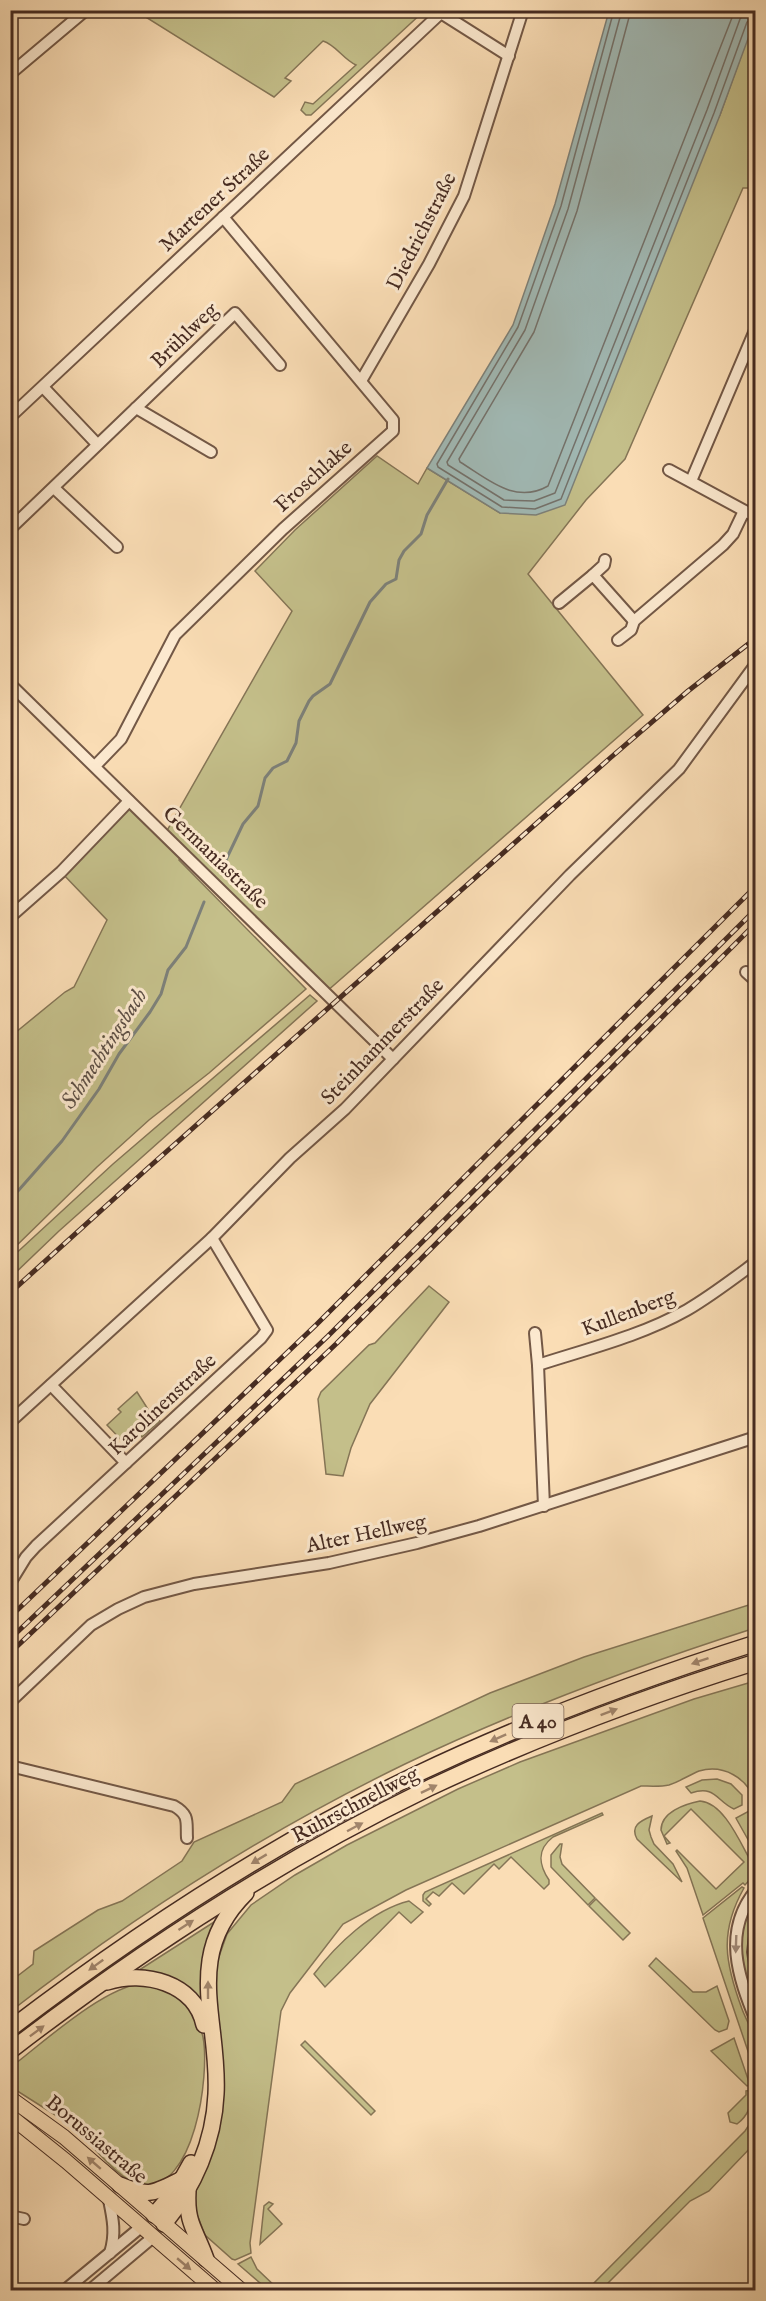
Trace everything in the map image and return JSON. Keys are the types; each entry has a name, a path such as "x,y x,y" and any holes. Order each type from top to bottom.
{"highway":[{"name":"Ruhrschnellweg","path":"10,2029 132,1940 192,1901 267,1854 374,1796 540,1720 654,1676 756,1643"},
{"name":"Ruhrschnellweg","path":"10,2051 86,1994 186,1925 272,1872 377,1815 489,1761 627,1705 756,1662"},
{"path":"159,2220 185,2185 206,2148 211,2132 216,2095 216,2060 208,2004 208,1979 212,1952 219,1930 236,1904 272,1872"},
{"path":"86,1994 105,1983 118,1979 145,1978 172,1985 186,1995 199,2010 208,2044 209,2095 203,2131 185,2185 189,2221 206,2259"},
{"path":"120,2185 147,2194 185,2185"}],"main road":[{"name":"Borussiastraße","path":"10,2098 64,2137 241,2290"},
{"name":"Borussiastraße","path":"10,2116 215,2290"},
{"name":"Borussiastraße","path":"141,2227 159,2220"},
{"path":"152,2238 159,2220"}],"street":[{"path":"10,74 87,10"},
{"name":"Diedrichstraße","path":"361,381 429,264 464,196 523,10"},
{"path":"442,12 509,56"},
{"name":"Martener Straße","path":"10,417 442,12"},
{"name":"Froschlake","path":"94,766 121,739 176,635 283,529 393,431 393,420 224,217"},
{"name":"Brühlweg","path":"10,529 235,313 280,365"},
{"path":"691,481 756,328"},
{"path":"43,387 97,444"},
{"path":"136,408 211,452"},
{"path":"669,470 756,517"},
{"path":"54,488 117,547"},
{"path":"618,640 631,630 634,621 723,545 733,534 744,511"},
{"path":"559,603 604,566 605,560"},
{"path":"593,575 634,621"},
{"name":"Steinhammerstraße","path":"10,1422 212,1238 290,1158 345,1109 570,875 679,769 756,664"},
{"name":"Germaniastraße","path":"10,684 129,801 193,860 393,1059"},
{"path":"10,917 61,872 129,801"},
{"path":"746,972 756,981"},
{"name":"Karolinenstraße","path":"10,1583 26,1557 36,1546 244,1354 267,1330 212,1238"},
{"name":"Kullenberg","path":"538,1365 655,1326 694,1305 756,1262"},
{"path":"535,1333 544,1506"},
{"path":"51,1385 126,1463"},
{"name":"Alter Hellweg","path":"10,1702 92,1625 110,1613 144,1597 194,1584 329,1563 392,1550 470,1529 756,1437"},
{"path":"10,1766 174,1806 183,1811 186,1818 187,1838"},
{"path":"756,1890 740,1917 735,1945 739,1976 756,2021"},
{"path":"756,1929 753,1952 756,1969"},
{"path":"109,2200 115,2228 110,2254"},
{"path":"10,2216 24,2219"},
{"path":"65,2290 141,2227"},
{"path":"90,2290 152,2238"},
{"path":"84,2290 85,2274"}],"shaded area":[{"path":"136,11 424,11 311,115 306,115 301,110 305,102 313,104 356,65 328,43 323,41 285,78 291,81 274,97"},
{"path":"755,17 755,188 743,188 625,459 586,500 528,574 643,715 326,992 182,851 179,860 306,989 209,1073 149,1120 11,1251 10,1037 74,987 107,920 61,872 129,801 165,834 292,611 255,571 295,530 377,456 418,484 427,468 500,513 720,115"},
{"path":"310,995 317,1001 59,1231 11,1277 11,1258 113,1164"},
{"path":"429,1286 449,1302 370,1404 351,1448 343,1476 326,1474 318,1399 321,1392 369,1345 375,1343"},
{"path":"137,1392 151,1414 160,1421 142,1437 139,1434 127,1446 107,1425 121,1412 118,1409"},
{"path":"755,1603 755,1628 622,1673 534,1707 448,1744 353,1790 202,1877 105,1942 11,2011 11,1981 33,1964 34,1951 98,1910 122,1901 182,1861 194,1842 282,1802 295,1784 490,1693 584,1657"},
{"path":"755,1681 755,1801 746,1786 726,1771 708,1769 669,1785 641,1786 406,1890 343,1924 290,1993 281,2011 250,2243 251,2253 235,2260 232,2259 205,2235 193,2204 194,2192 216,2129 214,1990 216,1965 227,1934 251,1905 295,1875 347,1845 458,1789 520,1762 694,1699"},
{"path":"717,1779 731,1784 742,1795 742,1805 734,1809 711,1792 691,1793 686,1787 702,1780"},
{"path":"700,1801 717,1809 725,1817 753,1865 750,1867 754,1875 745,1885 743,1883 703,1915 687,1868 676,1851 716,1889 744,1862 691,1809 664,1836 670,1843 667,1844 661,1830 665,1818 681,1807"},
{"path":"749,1811 755,1826 755,1852 736,1818"},
{"path":"602,1813 603,1815 553,1837 544,1847 541,1863 549,1884 544,1889 511,1857 499,1869 494,1864 464,1894 452,1883 439,1896 433,1892 426,1899 431,1904 429,1906 423,1901 425,1892"},
{"path":"652,1816 649,1830 654,1844 673,1864 682,1882 637,1839 635,1831 637,1824"},
{"path":"562,1844 560,1857 562,1864 595,1898 588,1905 551,1867 551,1855"},
{"path":"742,1887 744,1888 731,1919 727,1948 736,1992 754,2035 755,2072 703,1918"},
{"path":"755,1898 755,1912 748,1947 755,1985 755,2006 742,1964 741,1939"},
{"path":"596,1899 630,1933 623,1940 589,1906"},
{"path":"409,1901 423,1912 411,1923 399,1912 325,1987 314,1974 333,1952 368,1920"},
{"path":"225,1915 203,2006 133,1974"},
{"path":"656,1958 693,1992 706,1992 717,1986 729,2021 727,2029 719,2032 715,2030 649,1966"},
{"path":"143,1983 170,1990 179,1995 196,2019 203,2037 205,2054 201,2102 186,2152 174,2171 159,2183 140,2185 124,2177 107,2162 78,2132 79,2130 11,2087 11,2067 92,2005 127,1987"},
{"path":"734,2038 750,2085 747,2086 711,2051"},
{"path":"305,2041 375,2111 371,2115 301,2045"},
{"path":"752,2090 752,2100 747,2113 737,2124 730,2122 728,2113 746,2095 746,2091"},
{"path":"755,2116 755,2143 709,2191 690,2201 601,2290 587,2290 745,2131"},
{"path":"269,2202 273,2204 268,2209 282,2224 260,2244 264,2206"},
{"path":"251,2257 257,2269 279,2290 268,2290 238,2264"}],"water":[{"path":"755,10 756,17 720,115 565,505 536,515 500,513 427,468 513,325 555,204 609,11"}],"waterway":[{"name":"Schmechtingsbach","path":"224,864 243,824 258,806 265,778 273,768 287,761 296,743 299,721 309,701 330,684 370,602 386,584 396,579 399,560 404,551 421,534 427,515 448,479"},
{"name":"Schmechtingsbach","path":"10,1200 62,1141 99,1089 119,1054 150,1012 161,994 168,970 186,947 204,902"}],"railway":[{"path":"10,1293 609,759 688,691 756,638"},
{"path":"10,1617 316,1325 756,886"},
{"path":"10,1639 328,1336 756,909"},
{"path":"10,1653 336,1344 756,923"}]}
